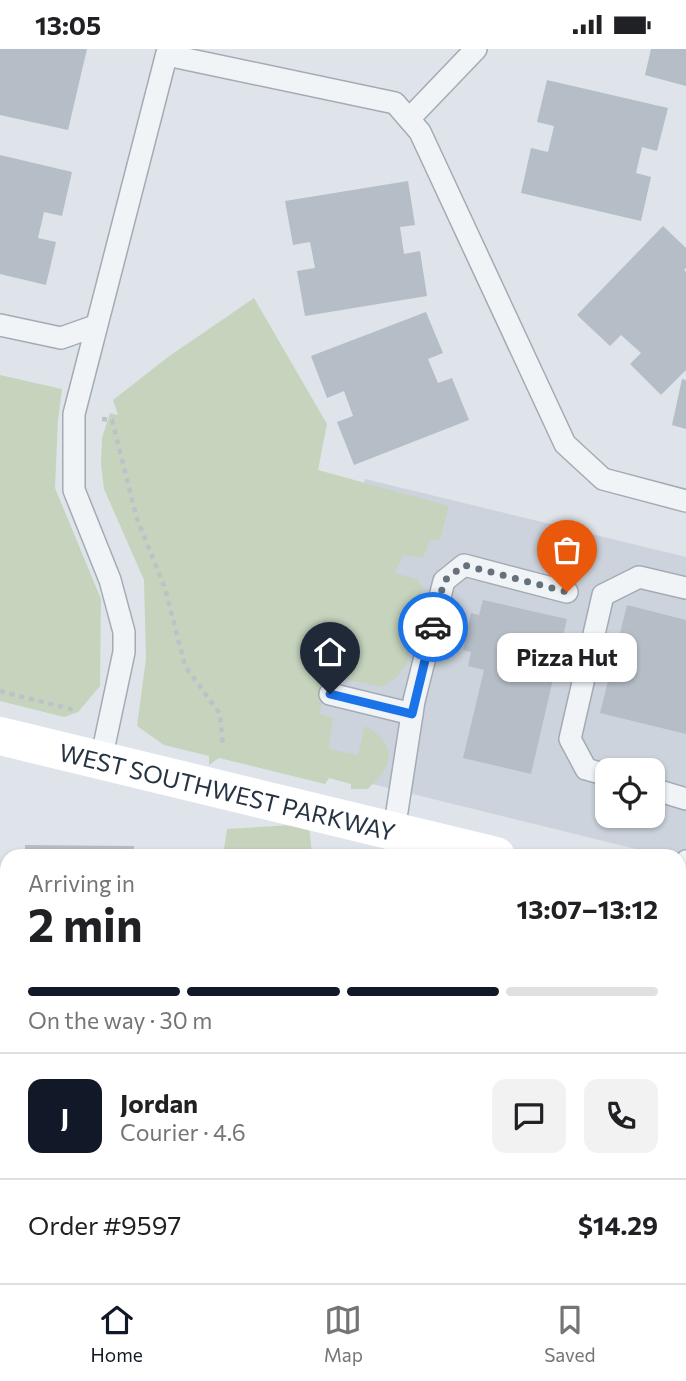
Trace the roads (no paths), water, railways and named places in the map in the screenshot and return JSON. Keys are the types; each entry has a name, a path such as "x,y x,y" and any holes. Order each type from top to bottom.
{"street":[{"name":"WEST SOUTHWEST PARKWAY","path":"0,736 467,849"}],"lane":[{"path":"408,119 476,49"},
{"path":"101,760 124,652 124,632 110,580 74,490 74,414 168,52 395,103 420,132 565,443 603,479 686,501"},
{"path":"0,325 61,338 96,326"},
{"path":"394,831 412,714 444,581 464,565 567,592"},
{"path":"595,772 586,769 570,739 603,595 639,577 686,588"},
{"path":"330,694 412,714"},
{"path":"665,793 686,799"}],"place":[{"name":"Pizza Hut","path":"567,592"}]}
